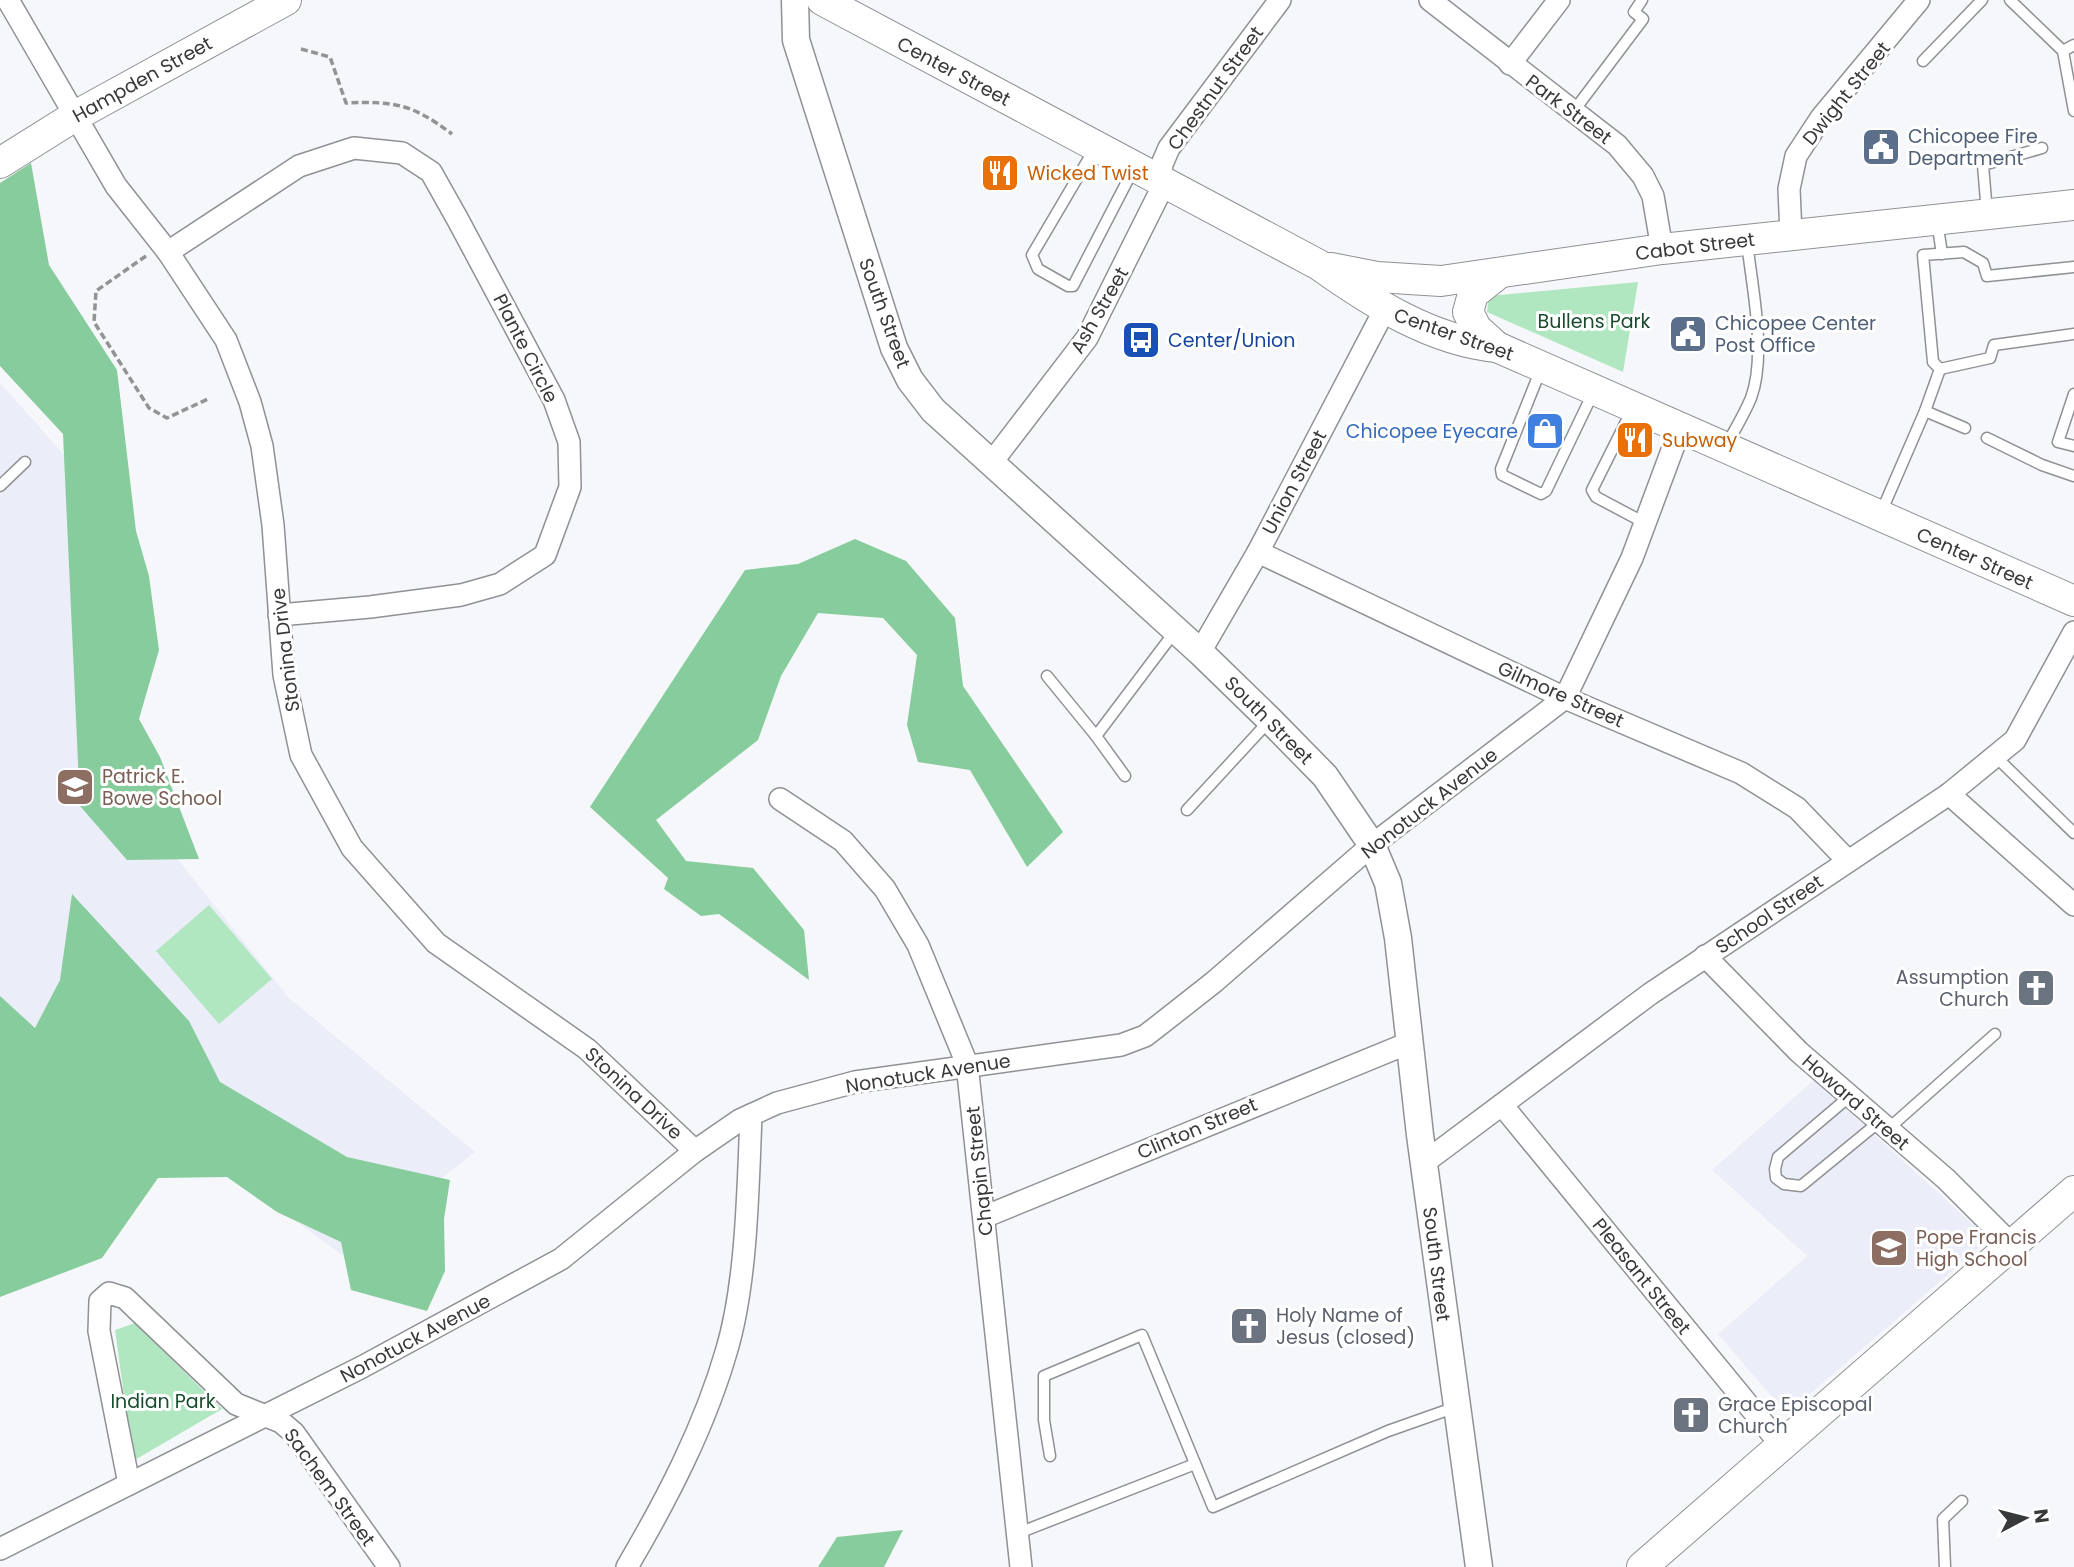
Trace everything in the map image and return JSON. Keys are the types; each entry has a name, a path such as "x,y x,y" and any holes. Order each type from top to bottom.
{"main road":[{"name":"Hampden Street","path":"0,163 75,116 286,0"},
{"name":"Center Street","path":"822,0 1318,265 1385,309 1473,344 1497,346 2074,601"},
{"name":"Cabot Street","path":"1318,265 1377,277 1441,281 1662,249 2074,205"},
{"path":"1497,346 1476,328 1468,312 1473,294 1498,274"},
{"path":"1385,309 1413,290 1441,281"},
{"path":"1642,1567 2010,1243 2074,1191"}],"street":[{"name":"Stonina Drive","path":"8,0 116,186 165,248 226,340 250,402 264,459 284,675 301,755 352,848 436,943 587,1049 695,1151"},
{"name":"South Street","path":"795,0 796,40 894,348 910,380 933,410 1176,630 1325,776 1372,845 1388,883 1479,1567"},
{"name":"Chestnut Street","path":"1161,180 1168,148 1280,0"},
{"name":"Park Street","path":"1430,0 1617,145 1643,176 1653,196 1662,249"},
{"path":"1510,64 1559,0"},
{"name":"Dwight Street","path":"1791,234 1789,190 1796,156 1821,118 1919,0"},
{"name":"Plante Circle","path":"165,248 299,166 354,148 402,153 430,172 451,208 554,400 569,442 570,487 545,555 500,583 448,597 279,615"},
{"name":"Ash Street","path":"992,462 1087,338 1142,233 1159,194 1161,180"},
{"name":"Union Street","path":"1199,652 1258,552 1385,309"},
{"name":"Nonotuck Avenue","path":"0,1549 362,1367 561,1259 695,1151 751,1115 777,1103 833,1087 967,1064 1121,1045 1145,1036 1214,982 1372,845 1565,698 1632,558 1680,429"},
{"name":"Gilmore Street","path":"1258,552 1565,698 1741,773 1797,808 1848,861"},
{"name":"School Street","path":"1425,1162 1705,956 1949,794 2015,740 2074,632"},
{"path":"1949,794 2074,905"},
{"name":"Chapin Street","path":"780,799 843,841 886,889 918,945 967,1064 1021,1567"},
{"name":"Howard Street","path":"1705,956 1799,1052 1946,1179 2010,1243"},
{"name":"Clinton Street","path":"984,1217 1411,1042"},
{"name":"Pleasant Street","path":"1502,1105 1782,1446"},
{"path":"626,1567 686,1459 728,1348 743,1255 751,1115"},
{"path":"129,1484 99,1331 100,1301 109,1293 125,1298 236,1404 265,1415"},
{"name":"Sachem Street","path":"265,1415 281,1422 294,1433 389,1567"}],"lane":[{"path":"1573,112 1643,19 1634,12 1642,0"},
{"path":"1923,61 1982,0"},
{"path":"2010,0 2063,51 2074,111"},
{"path":"2063,51 2074,45"},
{"path":"1096,146 1032,255 1038,269 1068,286 1073,286 1135,166"},
{"path":"1987,213 1983,165 2042,148"},
{"path":"1937,218 1941,254"},
{"path":"1725,449 1752,396 1756,362 1756,317 1747,239"},
{"path":"1940,369 1933,362 1923,256 1964,252 1983,263 1987,276 2074,267"},
{"path":"1940,369 1990,358 1994,345 2074,334"},
{"path":"1542,367 1501,469 1502,475 1541,494 1546,491 1594,390"},
{"path":"1880,516 1940,369"},
{"path":"2074,394 2058,442 2074,446"},
{"path":"1633,408 1592,493 1645,523"},
{"path":"1925,411 1965,428"},
{"path":"1987,438 2071,475"},
{"path":"0,486 25,462"},
{"path":"1096,736 1176,630"},
{"path":"1047,676 1125,776"},
{"path":"1187,810 1269,720"},
{"path":"1994,756 2074,833"},
{"path":"1850,1096 1778,1157 1774,1169 1776,1178 1795,1187 1801,1186 1884,1125 1994,1034"},
{"path":"1051,1456 1044,1420 1044,1376 1142,1335 1213,1507 1388,1431 1456,1407"},
{"path":"1016,1534 1195,1464"},
{"path":"1945,1567 1943,1519 1962,1501"}],"path":[{"path":"301,49 330,57 346,103 386,102 424,113 452,134"},
{"path":"165,248 96,291 94,322 149,408 167,418 210,398"}],"shaded area":[{"name":"Patrick E. Bowe School","path":"0,383 85,478 126,718 175,856 289,998 475,1152 342,1255 285,1213 161,1093 0,1202"},
{"name":"Pope Francis High School","path":"1814,1080 1989,1239 1787,1414 1718,1334 1807,1256 1712,1170"}],"green space":[{"path":"31,163 49,265 117,370 136,531 149,576 159,650 139,719 160,757 199,859 127,860 80,806 63,434 0,366 0,183"},
{"name":"Bullens Park","path":"1638,282 1623,372 1487,312 1489,296"},
{"path":"855,539 906,561 955,618 963,686 1063,832 1027,867 970,770 918,762 907,725 917,655 883,618 818,613 781,676 758,740 656,820 686,861 753,868 804,930 809,980 719,914 701,916 664,889 668,878 590,807 745,570 798,564"},
{"path":"72,894 189,1021 220,1082 347,1157 450,1180 444,1219 445,1271 427,1311 351,1290 341,1242 277,1212 227,1177 158,1178 102,1258 0,1297 0,996 35,1028 60,980"},
{"path":"209,905 272,979 219,1024 156,951"},
{"name":"Indian Park","path":"135,1323 222,1409 133,1461 115,1330"},
{"path":"903,1530 884,1567 818,1567 837,1537"}],"place":[{"name":"Chicopee Fire Department","path":"1881,147"},
{"name":"Wicked Twist","path":"1000,173"},
{"name":"Chicopee Center Post Office","path":"1688,334"},
{"name":"Center/Union","path":"1141,340"},
{"name":"Chicopee Eyecare","path":"1545,431"},
{"name":"Subway","path":"1635,440"},
{"name":"Patrick E. Bowe School","path":"75,787"},
{"name":"Assumption Church","path":"2036,988"},
{"name":"Pope Francis High School","path":"1889,1248"},
{"name":"Holy Name of Jesus (closed)","path":"1249,1326"},
{"name":"Grace Episcopal Church","path":"1691,1415"}]}
